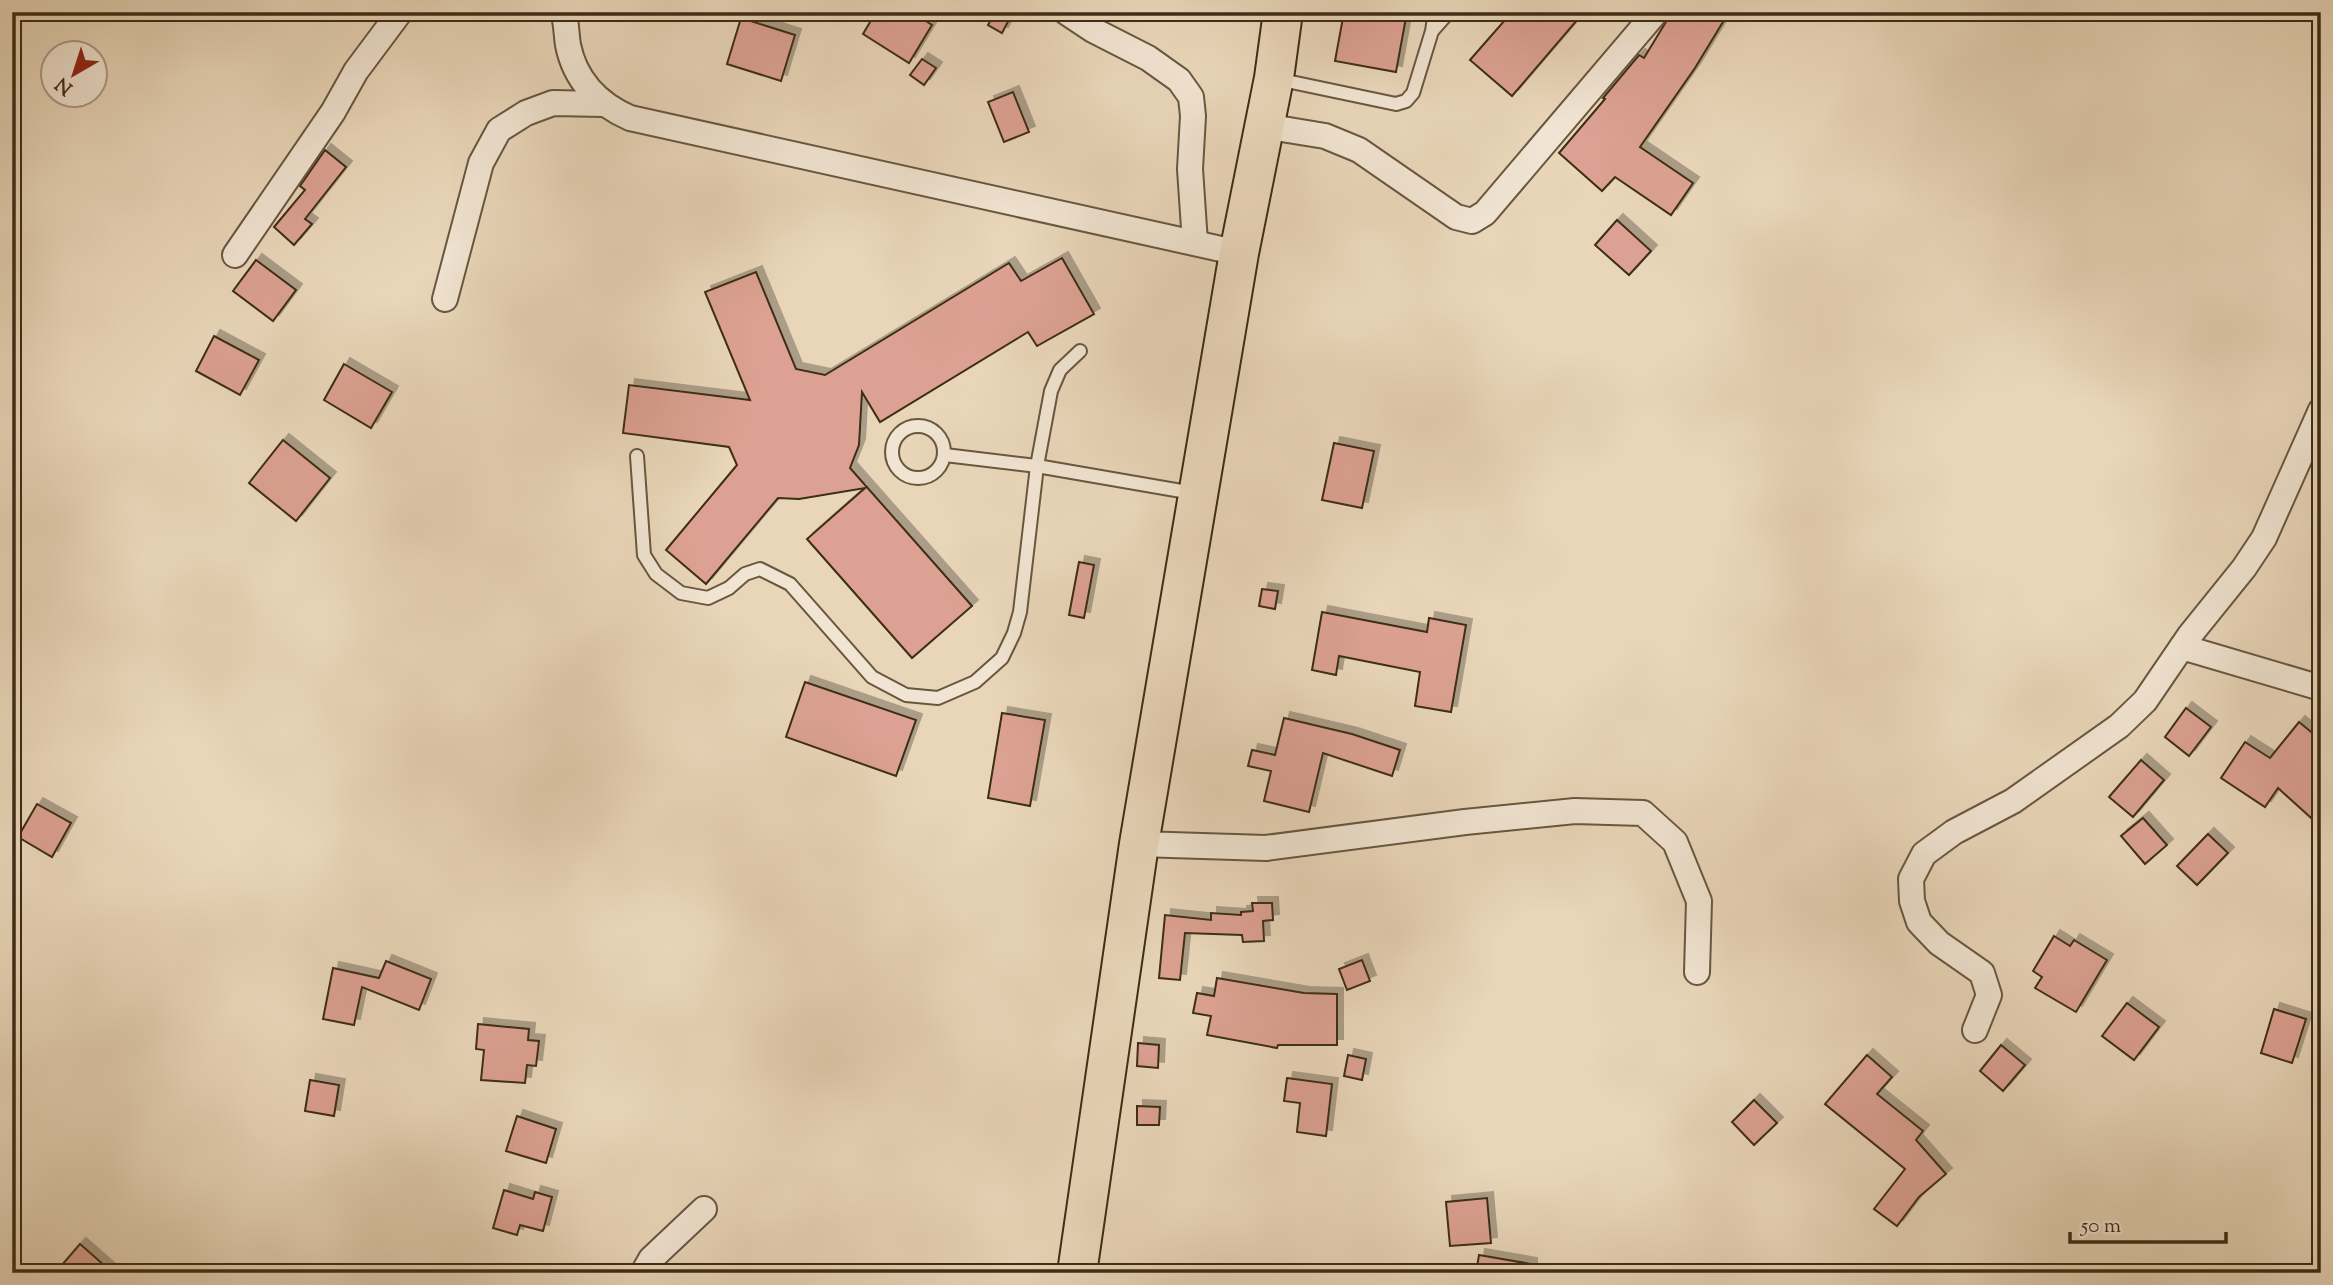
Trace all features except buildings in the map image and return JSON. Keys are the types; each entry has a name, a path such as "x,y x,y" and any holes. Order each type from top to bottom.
{"main road":[{"path":"1077,1273 1139,844 1239,253 1283,12"}],"street":[{"path":"236,255 333,112 356,71 400,12"},
{"path":"562,12 567,24 568,45 580,79 603,104 630,118 1239,253"},
{"path":"1066,12 1093,30 1148,58 1179,80 1191,97 1193,116 1190,169 1195,243"},
{"path":"1264,126 1325,136 1359,150 1456,218 1472,221 1485,213 1656,12"},
{"path":"445,299 481,163 499,130 526,113 553,103 603,104"},
{"path":"1975,1030 1989,995 1982,973 1932,936 1919,922 1912,901 1911,879 1924,854 1954,832 2013,801 2119,726 2144,701 2264,538 2321,410"},
{"path":"2182,647 2321,688"},
{"path":"1139,844 1266,848 1465,822 1575,811 1643,813 1675,842 1699,901 1697,972"},
{"path":"643,1273 651,1259 704,1209"}],"lane":[{"path":"1273,78 1396,104 1406,101 1413,93 1435,12"},
{"path":"1432,31 1449,12"},
{"path":"637,456 644,555 656,573 681,593 708,598 729,588 745,574 760,569 790,584 872,677 906,695 938,698 975,682 1002,657 1014,633 1020,612 1037,466 1051,391 1060,370 1080,351"},
{"path":"916,425 931,429 942,440 944,455 939,469 927,478 911,478 898,471 891,457 892,442 902,430 916,425"},
{"path":"944,455 1037,466 1198,494"}]}
